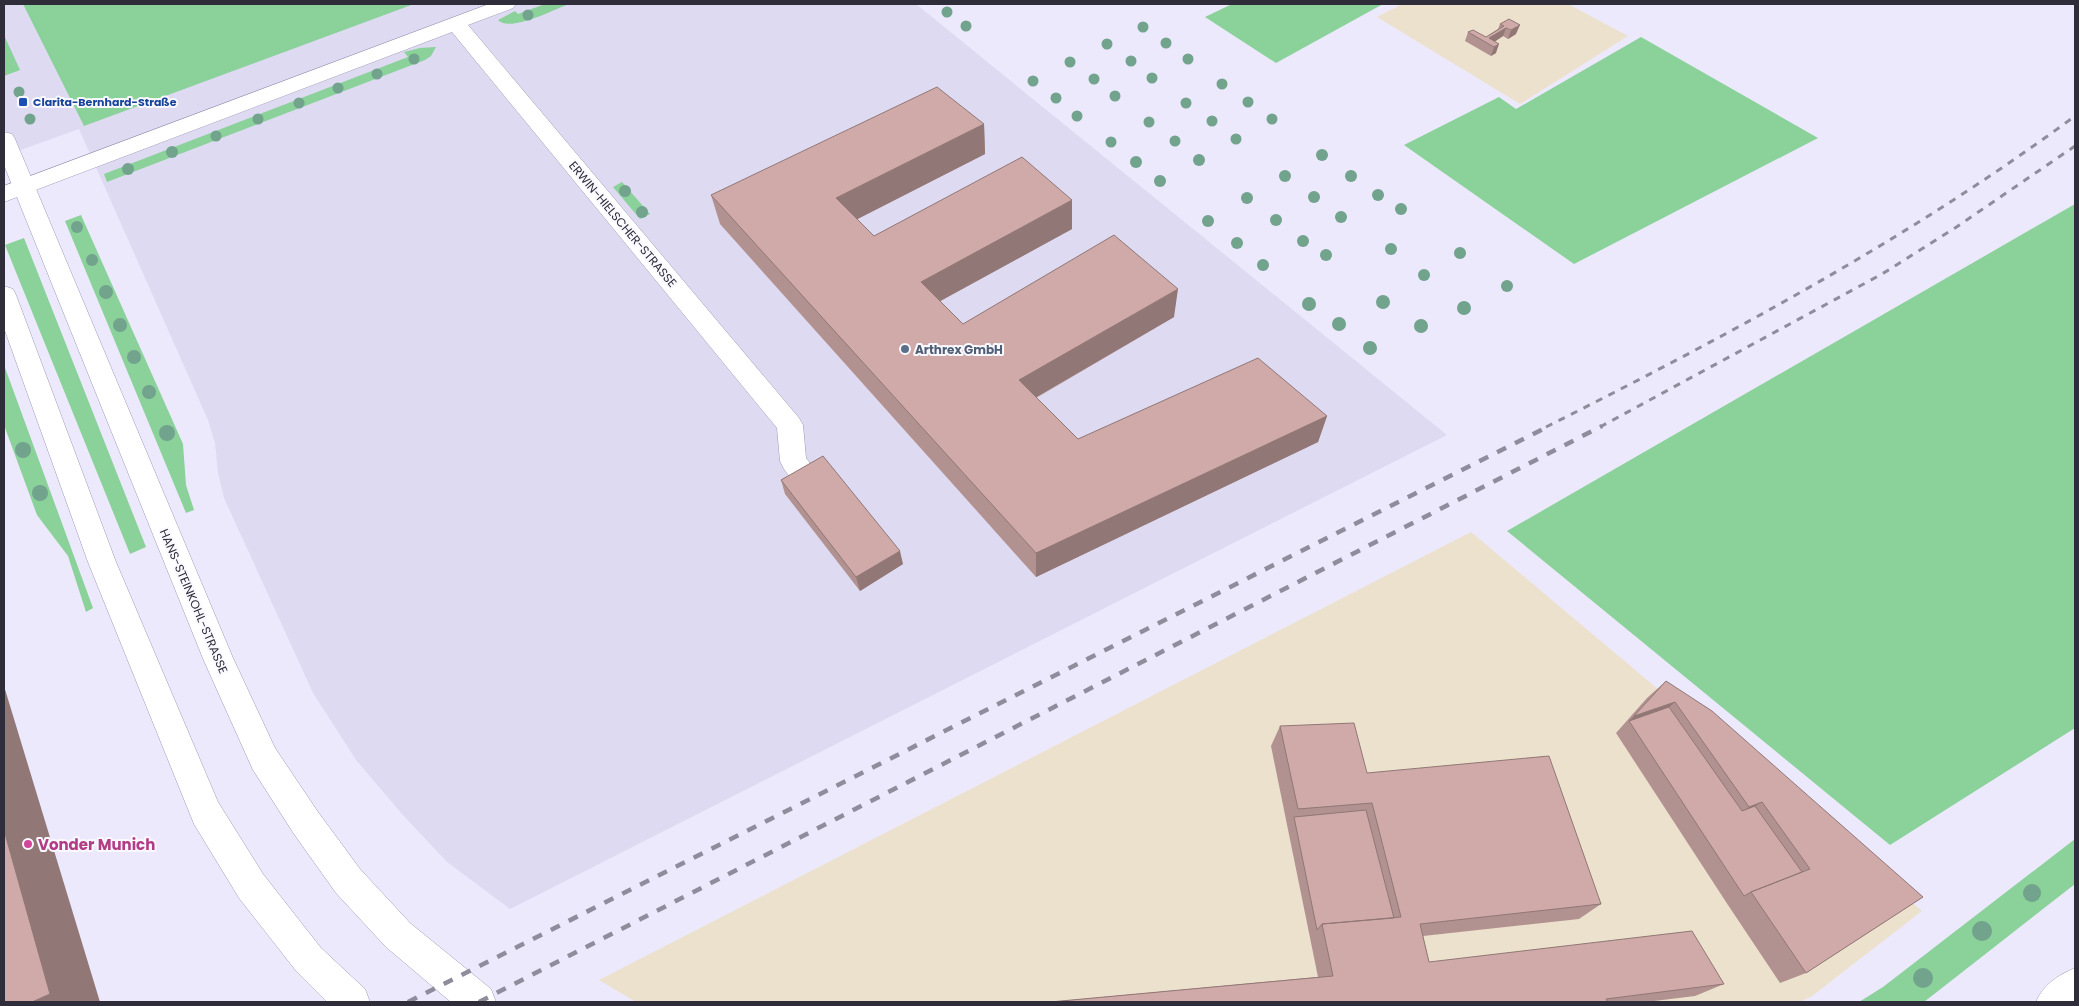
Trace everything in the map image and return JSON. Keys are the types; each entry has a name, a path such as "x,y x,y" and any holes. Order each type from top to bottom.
{"main road":[{"path":"14,190 506,4"},
{"name":"ERWIN-HIELSCHER-STRASSE","path":"456,23 790,425 793,461 809,481"},
{"name":"HANS-STEINKOHL-STRASSE","path":"4,139 14,190 166,534 219,661 264,759 306,824 348,880 398,936 478,1002"},
{"path":"4,296 102,562 206,813 251,886 309,960 352,1002"},
{"path":"2054,1002 2075,986"}],"shaded area":[{"path":"4,4 916,4 1447,435 510,909 447,862 402,814 356,760 313,693 224,498 218,473 215,443 208,420 79,129 4,156"},
{"path":"1402,4 1568,4 1628,36 1520,104 1377,17"},
{"path":"1471,532 1922,911 1812,996 1800,1002 636,1002 599,980"}],"green space":[{"path":"23,4 414,4 84,126"},
{"path":"545,4 569,4 522,22 512,24 498,20 515,11 518,14"},
{"path":"1232,4 1383,4 1276,63 1205,17"},
{"path":"4,35 20,70 4,76"},
{"path":"1641,37 1818,138 1574,264 1404,145 1499,97 1516,109"},
{"path":"436,47 431,56 425,60 107,182 104,174 408,57 404,52"},
{"path":"622,182 650,214 640,219 613,187"},
{"path":"2075,204 2075,728 1890,845 1507,531"},
{"path":"81,215 183,444 186,485 194,510 186,513 65,221"},
{"path":"24,238 146,547 130,554 5,245"},
{"path":"4,365 93,608 86,612 68,556 37,515 4,425"},
{"path":"2075,839 2075,884 1924,1002 1859,1002 1883,987"}],"building":[{"path":"1509,19 1520,25 1511,30 1506,28 1489,38 1499,44 1494,47 1468,32 1473,30 1486,37 1504,26 1500,24"},
{"path":"937,87 984,124 836,198 874,236 1022,157 1072,200 921,282 963,324 1114,235 1178,289 1019,380 1078,439 1258,358 1327,416 1036,553 711,195"},
{"path":"823,456 900,551 856,577 781,480"},
{"path":"1666,681 1712,711 1923,897 1806,973 1751,892 1810,869 1762,802 1749,807 1675,702 1634,716"},
{"path":"1669,707 1742,811 1755,806 1802,872 1744,896 1629,721"},
{"path":"1354,723 1367,773 1549,756 1601,904 1420,924 1429,962 1692,931 1724,984 1606,999 1608,1002 1050,1002 1333,976 1322,924 1401,917 1372,803 1298,809 1280,726"},
{"path":"1366,810 1394,918 1322,924 1317,930 1294,817"},
{"path":"4,830 50,994 32,1002 4,1002"}],"railway":[{"path":"1546,427 1683,357 1817,283 1948,203 2012,161 2075,116"},
{"path":"1600,427 1882,274 1955,228 2075,146"},
{"path":"408,1002 1549,426"},
{"path":"479,1002 1602,426"}],"place":[{"name":"Clarita-Bernhard-Straße","path":"23,102"},
{"name":"Arthrex GmbH","path":"905,349"},
{"name":"Vonder Munich","path":"28,844"}]}
